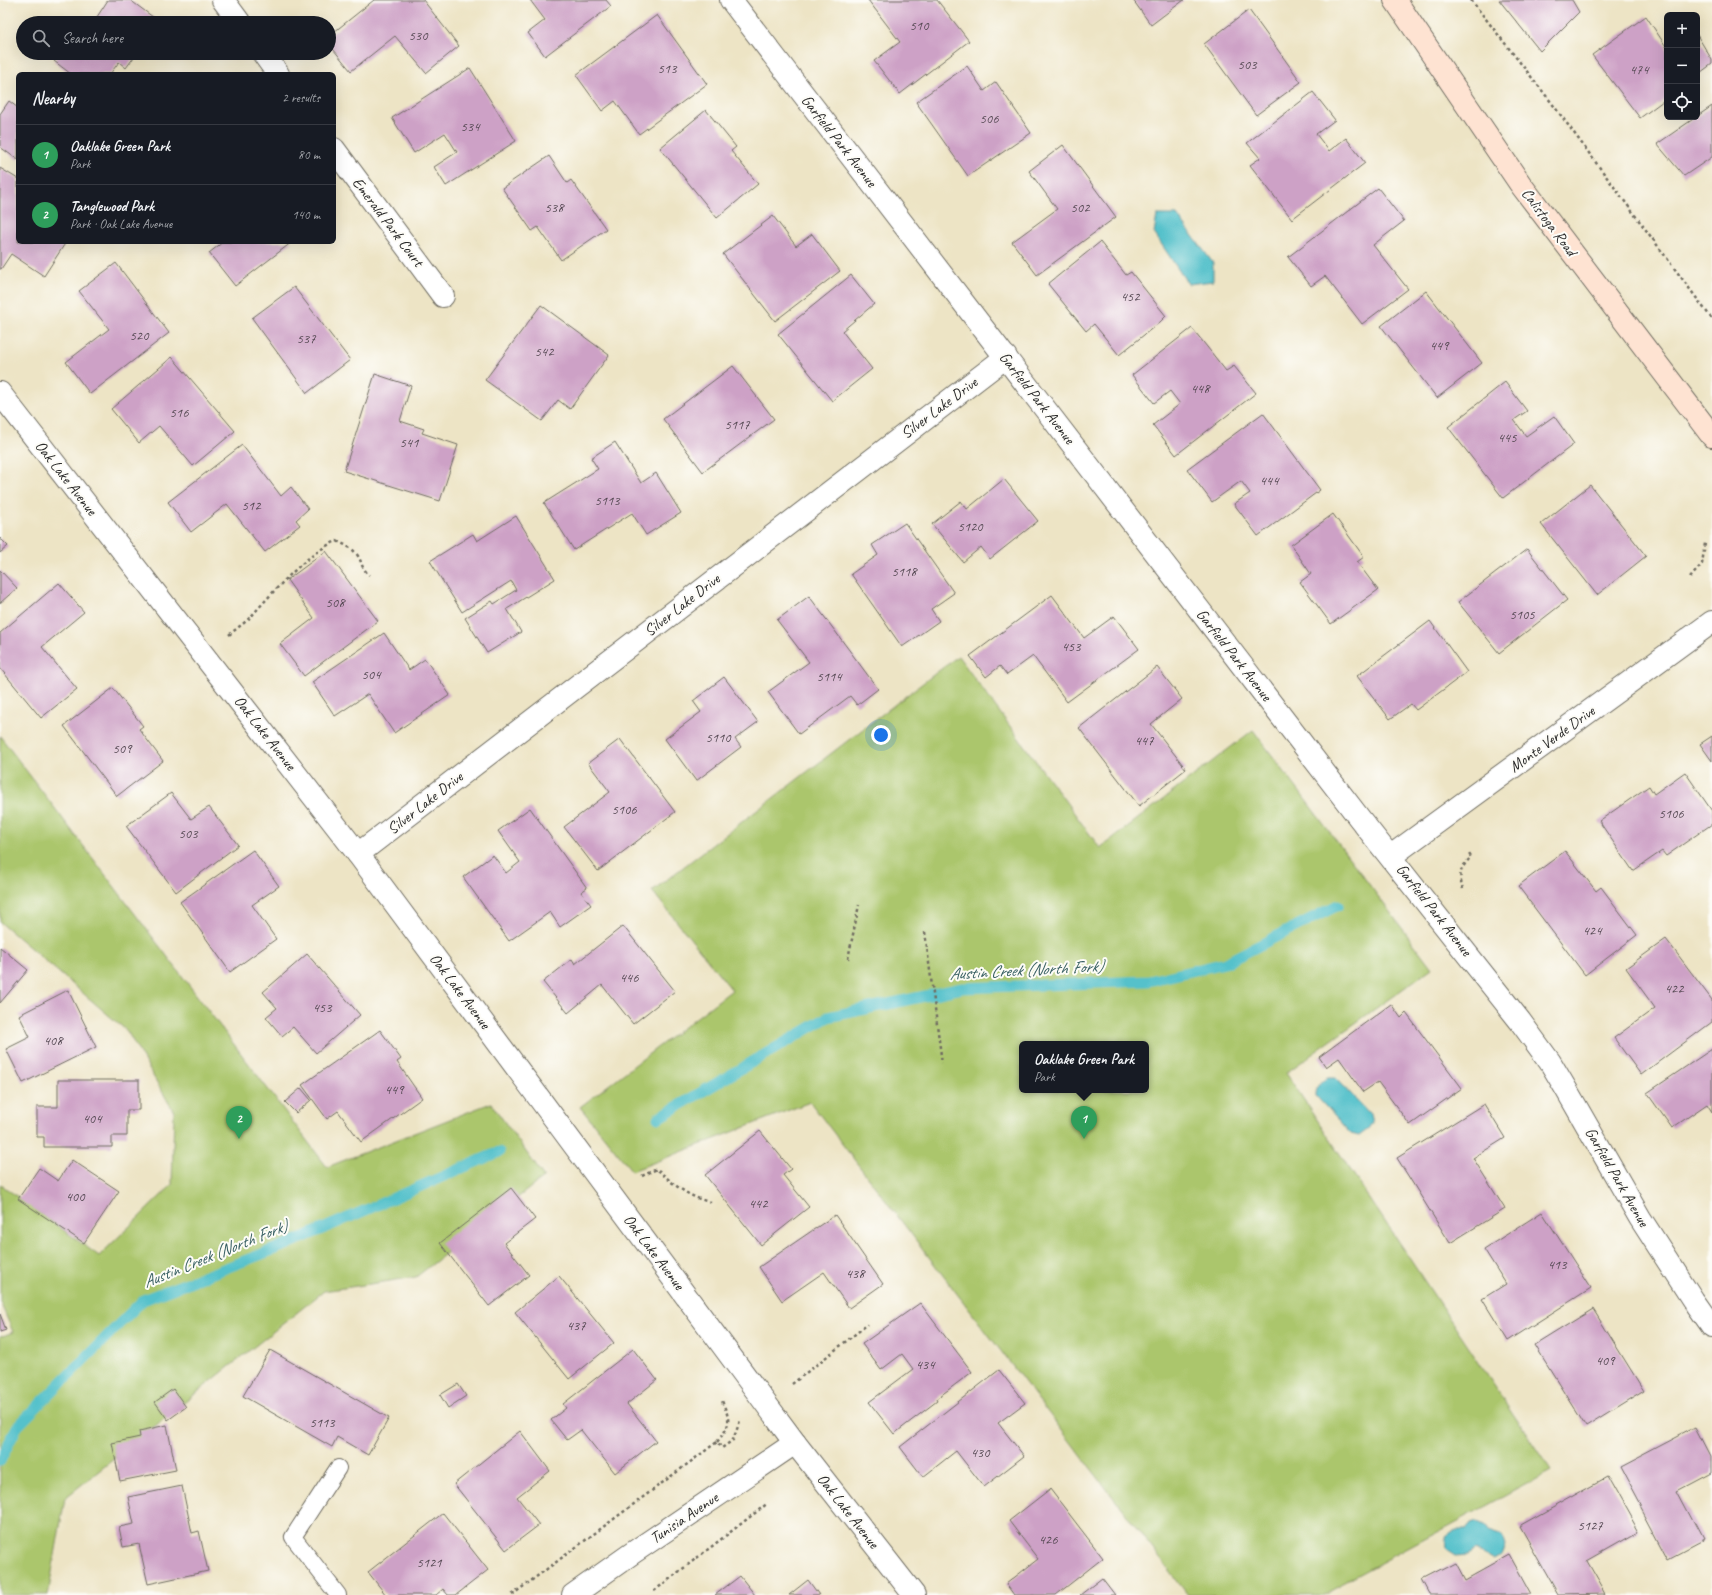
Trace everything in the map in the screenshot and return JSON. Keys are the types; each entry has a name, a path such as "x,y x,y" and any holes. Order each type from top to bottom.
{"main road":[{"name":"Calistoga Road","path":"1395,0 1521,185 1712,436"}],"street":[{"path":"223,0 235,16"},
{"name":"Garfield Park Avenue","path":"731,0 1356,812 1520,1021 1550,1062 1640,1218 1693,1300 1712,1326"},
{"path":"268,60 277,72"},
{"name":"Emerald Park Court","path":"336,152 443,296"},
{"name":"Silver Lake Drive","path":"358,854 1006,357"},
{"name":"Oak Lake Avenue","path":"0,393 358,854 795,1443 914,1595"},
{"name":"Monte Verde Drive","path":"1391,856 1712,622"},
{"name":"Tunisia Avenue","path":"573,1595 795,1443"}],"lane":[{"path":"338,1468 293,1537 338,1595"}],"path":[{"path":"1471,0 1551,102 1712,319"},
{"path":"229,635 254,614 277,587 325,546 337,541 350,547 358,557 361,567 368,575"},
{"path":"1690,578 1702,564 1705,543"},
{"path":"1463,889 1460,877 1462,866 1471,857 1468,854"},
{"path":"848,959 859,905"},
{"path":"925,932 942,1063"},
{"path":"642,1176 657,1169 677,1188 704,1201 712,1202"},
{"path":"792,1384 868,1324"},
{"path":"512,1595 717,1442 728,1428 728,1415 722,1401"},
{"path":"717,1442 722,1448 733,1440 740,1421"},
{"path":"654,1591 768,1503"}],"green space":[{"path":"958,656 1100,848 1253,730 1432,968 1286,1073 1551,1471 1321,1595 1188,1595 810,1102 632,1171 580,1107 732,990 652,891"},
{"path":"0,736 327,1167 491,1103 544,1177 416,1277 324,1291 65,1498 48,1595 0,1595 0,1337 13,1332 0,1302 0,1184 99,1256 172,1185 174,1112 127,1031 0,922"}],"water":[{"path":"1157,215 1177,215 1213,263 1213,281 1188,284 1154,233"},
{"path":"1328,1078 1336,1078 1370,1114 1372,1123 1367,1130 1359,1136 1351,1134 1316,1096 1319,1085 1322,1081"},
{"path":"1478,1522 1484,1525 1488,1531 1503,1536 1506,1545 1502,1555 1492,1559 1476,1550 1467,1555 1456,1556 1447,1550 1446,1537 1456,1530 1467,1530 1472,1524"}],"building":[{"path":"108,0 130,0 152,16 98,16"},
{"path":"374,0 423,0 459,46 426,73 395,36 351,71 336,53 336,30"},
{"path":"530,0 606,0 611,6 545,56 528,33 545,20"},
{"path":"868,0 937,0 969,41 900,94 874,61 900,42"},
{"path":"1133,0 1184,0 1151,25"},
{"path":"1499,0 1572,0 1579,12 1540,51"},
{"path":"1249,10 1301,82 1256,115 1204,44"},
{"path":"657,15 707,84 639,134 615,101 602,111 576,75"},
{"path":"1646,16 1664,43 1664,100 1640,118 1592,55"},
{"path":"1700,40 1712,60 1712,64 1700,73"},
{"path":"132,60 126,68 119,62 112,72 68,72 54,61"},
{"path":"967,66 984,91 996,82 1031,133 968,176 916,102"},
{"path":"470,68 516,141 446,186 434,167 457,152 445,133 414,153 392,118"},
{"path":"1313,92 1335,120 1316,134 1329,151 1346,138 1365,163 1292,219 1250,165 1260,158 1247,143"},
{"path":"9,101 16,106 16,159 0,147 0,114"},
{"path":"1712,106 1712,157 1684,176 1657,144 1692,120 1700,120 1700,114"},
{"path":"706,110 736,147 731,151 758,184 717,218 660,148"},
{"path":"1063,145 1116,217 1037,275 1012,242 1057,209 1029,171"},
{"path":"549,156 567,183 571,180 606,229 561,260 538,227 532,231 502,188"},
{"path":"0,168 16,178 16,244 65,244 44,276 11,254 0,269"},
{"path":"1378,188 1404,221 1373,245 1408,289 1362,324 1325,276 1311,286 1288,257"},
{"path":"773,216 796,246 812,234 840,271 775,321 723,254"},
{"path":"1100,242 1126,275 1131,272 1166,316 1119,355 1094,324 1086,331 1048,284"},
{"path":"220,244 289,244 235,286 209,253"},
{"path":"116,263 169,333 90,394 66,362 109,329 79,291"},
{"path":"851,275 874,304 842,331 872,369 832,401 778,334"},
{"path":"294,287 350,360 307,393 252,318"},
{"path":"1426,291 1482,363 1437,398 1381,326"},
{"path":"541,305 609,355 570,409 558,400 542,421 485,380"},
{"path":"1192,328 1226,371 1234,366 1256,393 1176,455 1153,425 1180,404 1170,391 1154,403 1132,375"},
{"path":"172,357 235,431 193,466 159,426 139,443 111,409"},
{"path":"733,366 774,419 703,472 663,419"},
{"path":"375,374 411,386 400,421 424,429 422,433 458,445 440,501 344,471"},
{"path":"1505,382 1527,411 1514,420 1526,436 1554,416 1574,444 1503,498 1448,427"},
{"path":"1263,413 1320,490 1258,536 1234,504 1250,493 1241,481 1212,502 1187,469"},
{"path":"615,442 641,483 656,473 681,513 646,535 632,513 574,550 544,503 598,469 591,458"},
{"path":"242,445 281,496 291,487 308,509 296,520 300,525 265,552 227,504 191,532 168,502"},
{"path":"1004,479 1038,521 990,559 981,547 963,562 932,524 961,501 967,509"},
{"path":"1590,485 1646,556 1597,595 1541,524"},
{"path":"1333,514 1364,557 1357,562 1378,590 1331,624 1300,582 1311,574 1291,545"},
{"path":"516,516 555,579 507,609 521,632 487,653 465,618 492,601 494,604 516,590 511,581 462,612 430,561 473,534 477,541"},
{"path":"905,523 954,593 931,609 939,621 902,647 851,574 878,555 872,545"},
{"path":"0,538 8,546 0,553"},
{"path":"1527,549 1567,600 1499,653 1458,602"},
{"path":"326,551 378,621 304,676 280,644 314,618 287,580"},
{"path":"0,570 17,588 0,603"},
{"path":"59,583 84,612 42,647 77,689 41,718 0,668 0,633"},
{"path":"1052,595 1084,638 1114,616 1139,649 1067,702 1033,656 1007,675 1000,666 986,677 970,656"},
{"path":"809,596 878,689 857,705 850,696 799,734 768,692 809,662 777,620"},
{"path":"1430,621 1467,672 1416,710 1411,704 1390,719 1357,676"},
{"path":"384,633 409,670 425,659 450,695 394,733 368,694 335,716 312,682"},
{"path":"1157,667 1182,699 1151,724 1186,769 1139,806 1079,728"},
{"path":"724,677 758,722 735,739 741,747 696,781 665,739 701,712 693,701"},
{"path":"113,688 143,726 139,729 163,761 117,796 64,726"},
{"path":"1712,736 1712,761 1700,744"},
{"path":"620,739 675,812 598,871 564,827 610,792 588,763"},
{"path":"1685,772 1712,811 1712,824 1666,856 1662,851 1633,871 1599,821 1649,786 1654,794"},
{"path":"171,793 191,819 209,807 238,845 176,892 126,826"},
{"path":"530,808 587,888 581,892 591,905 560,927 550,912 509,941 463,877 493,855 506,873 520,862 498,831"},
{"path":"253,850 279,886 252,905 276,939 230,972 180,902"},
{"path":"1565,851 1596,891 1601,887 1637,935 1585,975 1518,886"},
{"path":"623,926 675,991 633,1024 602,985 568,1013 543,982 572,959 575,964"},
{"path":"1666,939 1712,1000 1712,1022 1641,1075 1614,1038 1655,1008 1626,968"},
{"path":"0,947 28,970 0,1003"},
{"path":"307,954 360,1015 316,1053 293,1027 282,1036 266,1017 277,1008 263,992"},
{"path":"68,990 96,1047 23,1083 6,1049 30,1037 19,1015"},
{"path":"1391,1004 1401,1018 1406,1013 1462,1088 1410,1125 1378,1082 1363,1092 1339,1058 1326,1067 1319,1057"},
{"path":"380,1030 401,1059 397,1062 422,1098 361,1142 338,1111 327,1119 302,1085"},
{"path":"1712,1049 1712,1112 1707,1104 1672,1128 1647,1093"},
{"path":"58,1080 139,1080 139,1110 127,1110 127,1136 112,1136 112,1147 44,1147 44,1137 37,1137 37,1107 58,1107"},
{"path":"301,1088 311,1100 296,1113 285,1102"},
{"path":"1484,1104 1505,1138 1473,1158 1505,1209 1450,1243 1397,1158"},
{"path":"760,1131 791,1169 783,1175 809,1207 761,1245 705,1175"},
{"path":"72,1160 119,1191 84,1243 18,1199 39,1168 58,1181"},
{"path":"511,1188 535,1219 504,1243 529,1275 489,1306 440,1243"},
{"path":"1542,1212 1591,1288 1508,1341 1482,1299 1506,1284 1484,1249"},
{"path":"835,1215 883,1284 849,1308 824,1272 782,1301 759,1267"},
{"path":"559,1276 614,1343 569,1379 515,1312"},
{"path":"920,1303 972,1372 936,1399 937,1401 894,1434 869,1402 913,1369 902,1354 881,1370 862,1344"},
{"path":"1593,1309 1644,1391 1586,1427 1535,1345"},
{"path":"0,1314 6,1330 0,1332"},
{"path":"633,1349 657,1380 627,1404 656,1441 615,1473 581,1430 567,1440 551,1420 566,1408 563,1404"},
{"path":"270,1350 389,1418 368,1455 337,1437 332,1447 243,1396"},
{"path":"999,1370 1025,1403 998,1423 1024,1456 984,1487 956,1451 923,1477 900,1447"},
{"path":"458,1384 466,1396 448,1408 440,1395"},
{"path":"173,1389 186,1407 168,1420 155,1402"},
{"path":"167,1425 176,1470 120,1481 112,1443 140,1437 139,1431"},
{"path":"1697,1426 1712,1455 1712,1473 1678,1491 1704,1540 1668,1559 1619,1467"},
{"path":"520,1431 550,1471 517,1497 539,1525 506,1550 454,1484"},
{"path":"1607,1477 1638,1532 1587,1561 1606,1594 1558,1595 1519,1526"},
{"path":"182,1486 192,1533 199,1531 208,1571 148,1584 139,1544 123,1547 119,1527 134,1524 128,1497"},
{"path":"1050,1489 1103,1558 1056,1595 1014,1595 1006,1584 1038,1559 1009,1521"},
{"path":"443,1513 488,1570 456,1595 448,1595 443,1589 436,1595 386,1595 368,1572"},
{"path":"1509,1555 1531,1595 1430,1595 1422,1580 1455,1563 1464,1580"},
{"path":"740,1576 755,1595 715,1595"},
{"path":"1102,1578 1115,1595 1080,1595"},
{"path":"808,1580 819,1595 789,1595"}],"waterway":[{"name":"Austin Creek (North Fork)","path":"658,1118 828,1017 962,988 1149,981 1225,963 1338,905"},
{"name":"Austin Creek (North Fork)","path":"0,1461 17,1427 143,1300 288,1244 499,1152"}],"place":[{"name":"Tanglewood Park","path":"239,1139"},
{"name":"Oaklake Green Park","path":"1084,1139"}]}
